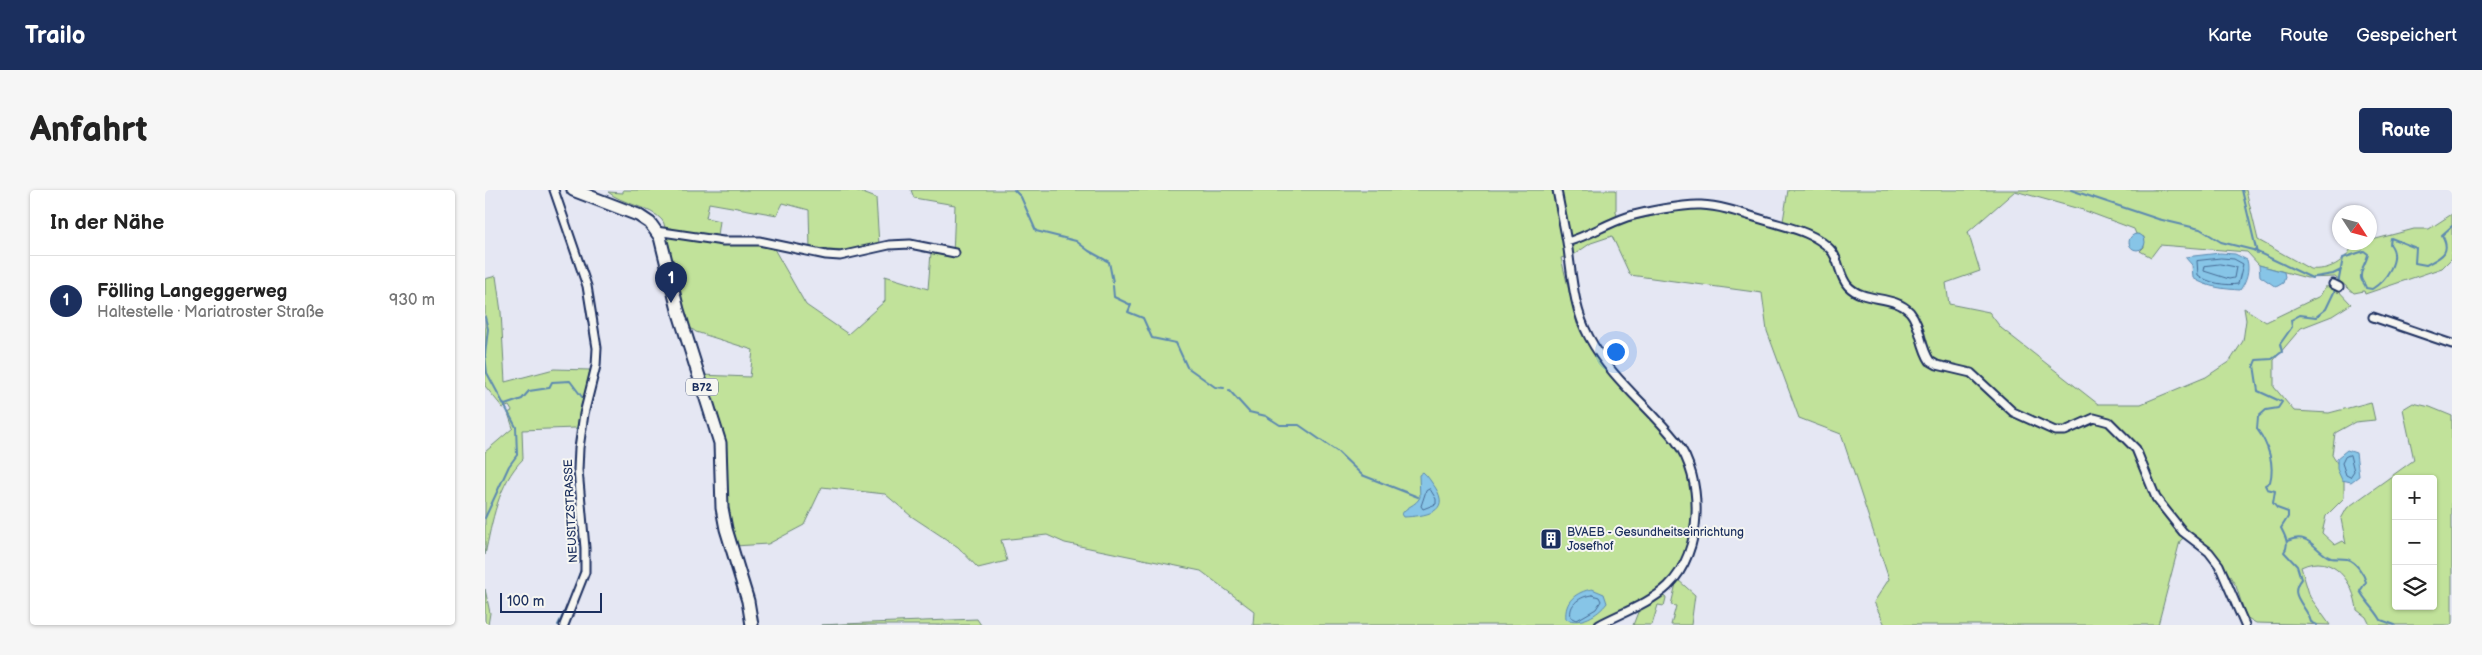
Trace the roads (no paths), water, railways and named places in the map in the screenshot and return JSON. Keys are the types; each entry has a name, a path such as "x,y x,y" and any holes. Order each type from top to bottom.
{"main road":[{"name":"B72","path":"573,190 638,215 650,223 656,231 664,251 678,310 697,373 719,437 722,454 721,496 724,522 748,601 752,625"}],"street":[{"name":"NEUSITZSTRASSE","path":"555,190 587,286 597,336 596,366 584,414 579,448 578,470 585,548 585,572 564,625"},
{"path":"1557,190 1575,296 1589,338 1611,373 1680,447 1690,468 1696,500 1695,522 1689,548 1674,578 1650,599 1599,625"},
{"path":"1567,242 1585,237 1626,218 1700,205 1717,207 1793,228 1814,237 1825,244 1837,258 1842,277 1849,288 1861,294 1894,301 1911,313 1929,361 1937,365 1971,373 2013,412 2055,431 2065,431 2094,418 2109,422 2136,449 2156,498 2183,532 2209,552 2219,565 2245,625"},
{"path":"656,231 723,241 759,241 826,255 840,256 889,245 910,244 955,253"},
{"path":"2373,317 2452,344"}],"water":[{"path":"2134,234 2140,234 2145,239 2143,248 2134,250 2129,245 2129,239"},
{"path":"2220,253 2235,254 2247,260 2247,276 2240,290 2211,286 2193,278 2192,265 2185,257"},
{"path":"2259,265 2284,272 2283,283 2276,287 2260,276"},
{"path":"2347,450 2356,453 2359,476 2351,482 2342,480 2337,469 2337,458"},
{"path":"1423,472 1435,487 1439,496 1440,503 1438,508 1420,516 1404,517 1402,514 1404,511 1420,497 1419,475"},
{"path":"1592,589 1604,594 1607,603 1589,618 1577,621 1566,619 1567,607 1572,598 1581,592"}],"waterway":[{"path":"1014,190 1021,197 1036,231 1076,241 1109,262 1113,282"},
{"path":"2071,190 2158,219 2200,229 2221,242 2253,250 2312,278"},
{"path":"2242,190 2257,253"},
{"path":"2338,284 2343,258 2364,251 2368,254 2361,274 2361,280 2366,288 2372,289 2382,281 2393,263 2394,256 2390,244 2391,238 2416,248 2415,263 2426,265 2443,254 2446,246 2442,235 2452,226"},
{"path":"2315,277 2333,274 2341,270"},
{"path":"1113,286 1114,297 1131,305 1128,312 1143,318 1152,338 1176,343 1187,367 1215,387 1224,388"},
{"path":"2317,625 2311,622 2297,596 2297,585 2301,579 2297,566 2284,552 2287,543 2281,528 2288,517 2288,512 2277,508 2273,503 2275,491 2267,489 2265,485 2270,482 2272,468 2270,454 2257,429 2258,417 2266,410 2278,408 2282,402 2258,391 2254,365 2256,360 2272,359 2282,352 2280,344 2292,327 2291,320 2300,315 2316,317 2326,309 2336,288"},
{"path":"485,317 488,329 485,355 487,373 516,427 517,455 509,466 485,518"},
{"path":"505,405 522,399 529,391 549,388 552,382 570,381 582,397"},
{"path":"1229,390 1249,412 1266,416 1280,425 1299,425 1338,452 1362,475 1418,497"},
{"path":"577,430 582,403"},
{"path":"575,456 577,435"},
{"path":"576,585 581,569 580,534"},
{"path":"2287,541 2301,538 2307,540 2325,555 2331,558 2347,559 2356,565 2366,582 2360,591 2362,595 2381,620 2395,625"},
{"path":"558,625 565,611"}],"place":[{"name":"Fölling Langeggerweg","path":"671,303"},
{"name":"BVAEB - Gesundheitseinrichtung Josefhof","path":"1551,539"}]}
